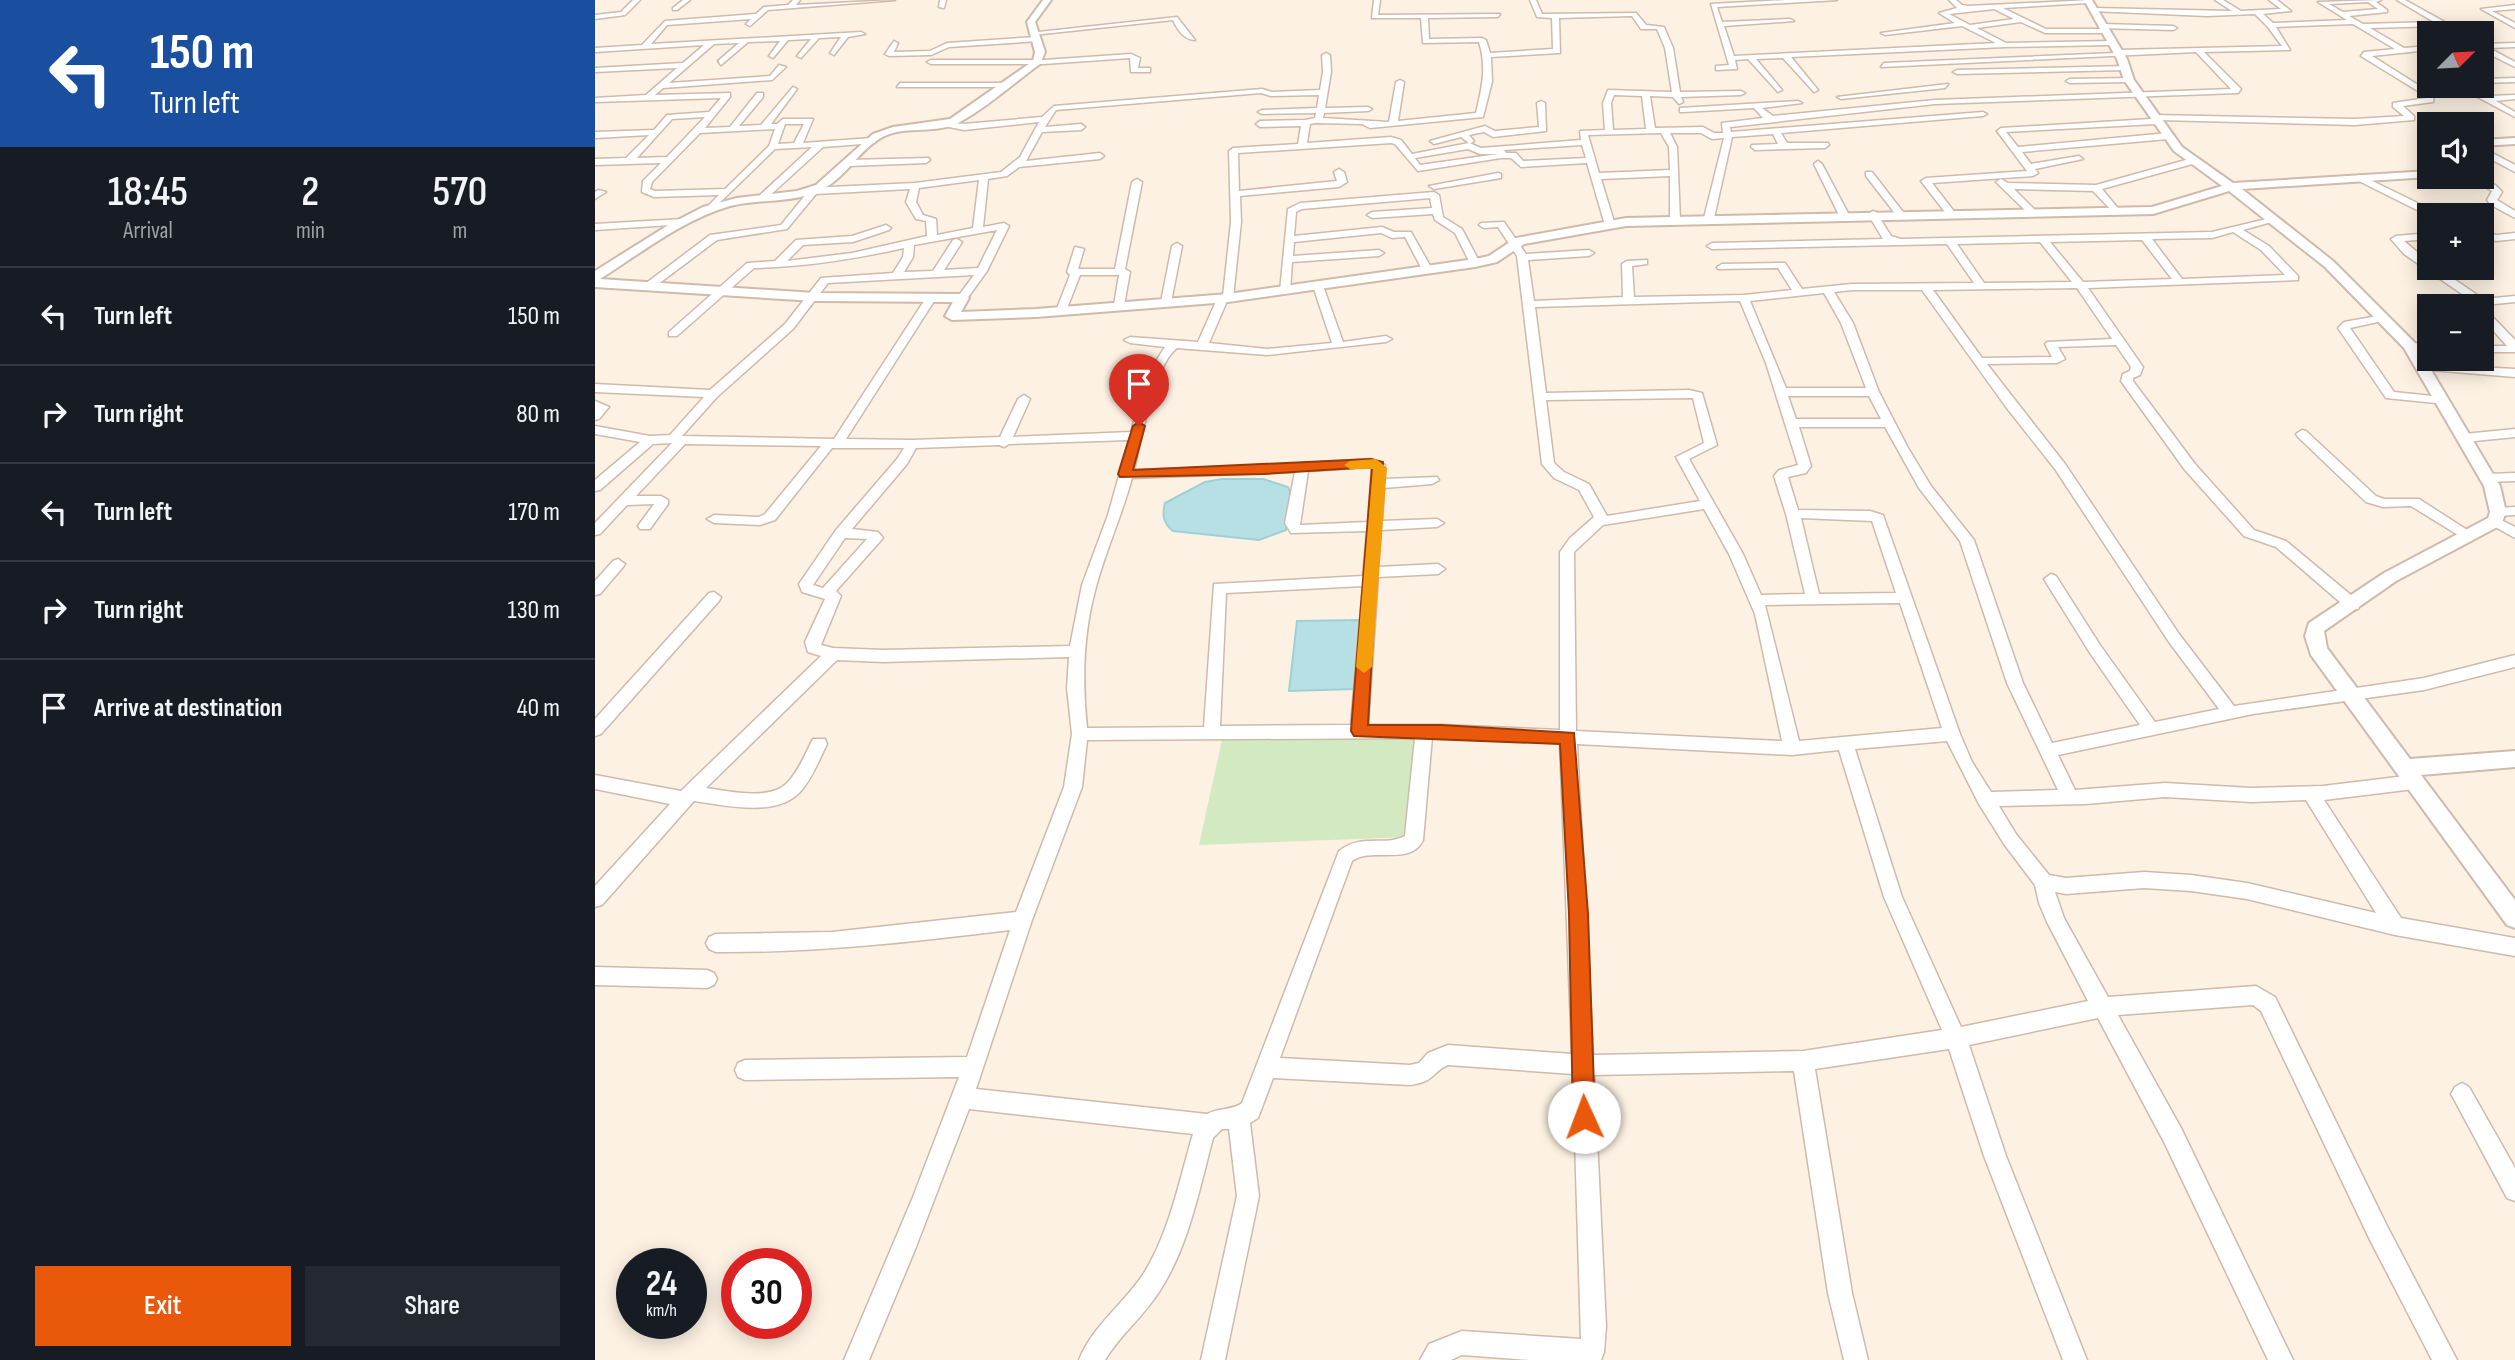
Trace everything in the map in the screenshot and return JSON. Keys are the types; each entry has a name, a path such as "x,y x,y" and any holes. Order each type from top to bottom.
{"street":[{"path":"595,17 623,14 637,0"},
{"path":"675,9 687,0"},
{"path":"727,41 775,0"},
{"path":"790,6 797,0"},
{"path":"766,8 892,0"},
{"path":"947,124 1037,62 1040,52 1031,22 1047,0"},
{"path":"1377,0 1374,17 1498,15"},
{"path":"1533,0 1538,15 1555,16 1568,12 1634,14 1644,27 1660,27 1669,48 1676,95 1691,130"},
{"path":"1719,68 1734,67 1712,6 1834,0"},
{"path":"1952,0 1960,7 1968,8"},
{"path":"2218,0 2240,13"},
{"path":"2027,57 1966,28 1943,11 1994,6 2089,4 2240,13 2288,11 2272,0"},
{"path":"2400,0 2436,21"},
{"path":"2341,14 2385,11 2374,1 2321,2 2341,14 2359,24 2401,49"},
{"path":"2089,4 2119,53 2129,80 2178,149 2329,264 2410,346 2417,358"},
{"path":"2481,4 2515,13"},
{"path":"795,16 806,5"},
{"path":"1994,6 2045,31 2173,28"},
{"path":"1260,124 1364,121 1370,125 1481,115 1488,82 1487,55 1482,40 1426,41 1426,16 1430,9 1454,7"},
{"path":"2515,7 2484,9 2515,26"},
{"path":"1884,65 2287,48 2271,25 2257,12"},
{"path":"644,47 667,22 757,16"},
{"path":"1487,55 1557,51 1555,16"},
{"path":"894,43 889,54 932,53 945,45 1175,18 1181,29 1192,38"},
{"path":"1885,33 1966,28 2021,20"},
{"path":"1719,23 1790,21"},
{"path":"2271,25 2417,24"},
{"path":"595,50 861,34"},
{"path":"834,53 846,35"},
{"path":"801,57 816,37"},
{"path":"773,56 786,38"},
{"path":"721,63 745,41"},
{"path":"648,97 712,42"},
{"path":"1732,58 2005,45 2111,43"},
{"path":"2494,46 2515,45"},
{"path":"595,66 636,63 656,46"},
{"path":"1951,214 1926,181 2032,173 2001,131 2155,119 2333,122 2407,119 2410,116 2396,105 2430,100 2430,95 2364,54 2417,48"},
{"path":"1709,218 1728,135 1725,125 1760,122 1769,118 1932,103 2238,92 2199,51"},
{"path":"2494,53 2515,65"},
{"path":"595,55 602,56 595,66"},
{"path":"1317,121 1322,101 1326,55"},
{"path":"1784,55 1814,90"},
{"path":"931,62 1037,62 1133,57 1136,58 1134,70 1147,69"},
{"path":"1750,57 1777,90"},
{"path":"595,66 686,65"},
{"path":"659,86 772,78 782,67"},
{"path":"1957,72 2125,68"},
{"path":"595,80 673,76"},
{"path":"2070,81 2129,80"},
{"path":"2494,80 2515,80"},
{"path":"1393,124 1400,82"},
{"path":"2411,82 2417,82"},
{"path":"899,85 1007,85"},
{"path":"1840,97 1945,86"},
{"path":"764,127 793,89"},
{"path":"595,277 683,222 710,209 763,197 812,191 915,186 1011,172 1019,164 1054,107 1262,90 1271,94 1322,101 1368,104"},
{"path":"1904,90 1919,104"},
{"path":"1609,132 1607,103 1611,92 1646,95 1741,93"},
{"path":"595,100 727,95 698,131 648,181 645,192 725,192"},
{"path":"733,128 760,95"},
{"path":"1646,95 1651,131"},
{"path":"2487,99 2515,97"},
{"path":"2487,99 2515,115"},
{"path":"1262,112 1285,111 1322,101"},
{"path":"1493,134 1544,128 1541,103"},
{"path":"1683,110 1797,103"},
{"path":"1932,103 1945,117"},
{"path":"1755,105 1769,118"},
{"path":"630,161 670,117 712,114"},
{"path":"1610,225 1583,135 1586,132 1705,130 1712,136 1983,114"},
{"path":"649,286 714,237 784,227 812,191 825,184 872,141 888,131 947,124 964,127 1045,119"},
{"path":"710,209 773,147 783,122 810,121 797,146"},
{"path":"1302,145 1306,122"},
{"path":"698,131 781,126"},
{"path":"1039,130 1081,127"},
{"path":"1434,141 1485,129 1493,134 1502,151"},
{"path":"1664,131 1673,147 1675,220"},
{"path":"595,135 656,132"},
{"path":"1776,132 1784,146"},
{"path":"1463,134 1480,151 1585,142"},
{"path":"2016,150 2168,136"},
{"path":"1203,345 1225,298 1236,222 1231,152 1302,145 1391,140 1398,142 1420,177 1434,191 1441,221 1459,231 1475,263"},
{"path":"773,147 872,141"},
{"path":"2494,142 2515,141"},
{"path":"763,197 821,144"},
{"path":"1755,147 1825,145"},
{"path":"1409,156 1473,146"},
{"path":"1420,177 1502,151 1513,155 1521,164 1590,160"},
{"path":"1019,164 1100,156"},
{"path":"2494,157 2515,169"},
{"path":"2030,167 2079,159"},
{"path":"595,162 671,160"},
{"path":"849,163 926,160"},
{"path":"1818,164 1844,215"},
{"path":"2005,186 2096,188 2200,166"},
{"path":"1233,194 1336,185 1342,182 1339,172"},
{"path":"1595,176 1675,173"},
{"path":"1869,174 1900,214"},
{"path":"673,334 723,292 748,266 852,256 932,238 1004,226 982,271 951,316 1061,311 1285,291 1475,263 1493,259 1514,245 1610,225 1709,218 2153,209 2231,187 2417,175"},
{"path":"1285,291 1291,211 1296,207 1434,191 1498,176"},
{"path":"1993,176 2032,212"},
{"path":"978,230 984,178"},
{"path":"2360,178 2417,206"},
{"path":"1120,270 1137,183"},
{"path":"915,186 911,202 919,217 931,219 932,238"},
{"path":"2096,188 2115,211"},
{"path":"2494,188 2497,194 2492,200 2515,215"},
{"path":"2504,209 2515,208"},
{"path":"1372,215 1437,211"},
{"path":"1873,214 1887,238 1895,242"},
{"path":"1713,246 2212,236 2271,219"},
{"path":"595,227 683,222"},
{"path":"1483,225 1501,224 1523,257 1548,464 1559,475 1584,487 1601,521"},
{"path":"778,264 800,242 853,239 886,228"},
{"path":"1289,240 1382,230 1391,235 1405,234 1412,239 1428,271"},
{"path":"1529,305 1744,298 1827,290 2294,278 2265,248 2236,230"},
{"path":"2494,237 2515,236"},
{"path":"2145,237 2180,283"},
{"path":"2417,237 2396,239 2417,259"},
{"path":"2042,238 2080,285 2138,370 2127,376 2127,381 2209,491 2249,533 2281,544 2353,605"},
{"path":"1949,241 1981,286"},
{"path":"936,272 957,242"},
{"path":"897,275 908,257 909,243"},
{"path":"1166,302 1177,246"},
{"path":"1079,249 1071,271 1125,272 1119,305"},
{"path":"1287,259 1379,253"},
{"path":"1523,257 1589,253"},
{"path":"1629,300 1627,264 1643,262"},
{"path":"1722,267 1781,265 1800,294"},
{"path":"595,531 678,440 713,394 815,298 825,280 982,271"},
{"path":"1061,311 1076,272"},
{"path":"2447,280 2465,294"},
{"path":"595,283 815,298 962,298"},
{"path":"1318,286 1339,345"},
{"path":"1926,288 2060,467 2174,638 2231,713"},
{"path":"1827,290 1847,323 1873,392 1926,488 1967,540 2015,682 2070,797"},
{"path":"714,519 760,521 770,517 833,445 931,298"},
{"path":"1744,298 1772,363 1805,466 1801,470 1784,472 1781,477 1814,599"},
{"path":"2494,303 2515,299"},
{"path":"2383,318 2348,324 2344,328 2390,395 2442,401"},
{"path":"2494,322 2515,348"},
{"path":"1130,340 1267,352 1386,339"},
{"path":"1980,362 2057,360 2059,359 2051,344 2119,342"},
{"path":"856,1360 944,1154 1023,920 1073,787 1080,734 1075,688 1076,651 1089,585 1115,515 1153,375 1162,358 1175,345"},
{"path":"2410,346 2417,346"},
{"path":"2494,349 2515,348"},
{"path":"2425,371 2487,478 2503,515 2515,533"},
{"path":"2488,371 2515,373"},
{"path":"595,388 713,394"},
{"path":"1780,392 1873,392"},
{"path":"1539,397 1697,396 1711,445 1682,457 1757,600 1792,748"},
{"path":"1004,443 1024,399"},
{"path":"595,405 603,407 595,416"},
{"path":"1791,423 1890,423"},
{"path":"595,430 650,440 833,445 1004,443 1136,436"},
{"path":"2464,438 2515,433"},
{"path":"2302,434 2371,499 2383,503 2414,502 2468,534"},
{"path":"595,487 650,440"},
{"path":"912,444 902,461 841,533 806,584 807,588 833,594 834,598 813,642 813,648 833,654 883,656 1076,651"},
{"path":"1125,474 1376,463 1380,468 1359,731"},
{"path":"1302,468 1292,528 1303,531 1437,523"},
{"path":"2487,478 2515,477"},
{"path":"1378,484 1432,480"},
{"path":"624,501 661,500 645,526"},
{"path":"1432,1360 1444,1349 1462,1343 1592,1356 1594,1326 1579,914 1568,737 1567,552 1579,535 1601,521 1709,504"},
{"path":"1793,514 1870,514 1878,518 1952,734 1985,799 2010,839 2044,882 2056,922 2173,1136 2281,1360"},
{"path":"2503,515 2390,577 2316,628 2314,636 2318,650 2514,916"},
{"path":"827,593 876,538 873,535 841,533"},
{"path":"595,590 618,564"},
{"path":"1213,732 1219,588 1371,577 1438,569"},
{"path":"2051,579 2095,649 2151,729"},
{"path":"595,730 714,597"},
{"path":"1757,600 1905,598"},
{"path":"595,899 687,796 833,654"},
{"path":"2047,751 2231,713 2424,684 2515,661"},
{"path":"1080,734 1439,732 1792,748 1952,734"},
{"path":"1091,1360 1109,1332 1152,1282 1168,1252 1209,1125 1221,1117 1239,1117 1250,1110 1345,856 1355,849 1404,846 1414,840 1439,732"},
{"path":"1845,743 1892,897 1956,1038 1995,1156 2075,1360"},
{"path":"595,782 612,788 687,796 748,799 784,795 793,788 819,744"},
{"path":"1985,799 2070,797 2165,790 2251,795 2311,794 2409,775 2515,759"},
{"path":"2311,794 2395,926"},
{"path":"2044,882 2066,886 2144,880 2191,883 2247,891 2395,926 2515,947"},
{"path":"716,943 806,943 1023,920"},
{"path":"595,976 707,979"},
{"path":"1266,1067 1410,1075 1424,1073 1435,1060 1458,1055 1583,1065 1803,1061 1956,1038 2103,1007 2248,994 2263,998 2268,1004 2378,1232 2445,1360"},
{"path":"1803,1061 1840,1293 1856,1360"},
{"path":"745,1070 975,1068"},
{"path":"2462,1094 2515,1190"},
{"path":"964,1098 1209,1125"},
{"path":"1213,1360 1248,1196 1239,1117"}],"green space":[{"path":"1414,739 1409,837 1199,845 1222,740"}],"water":[{"path":"1222,479 1263,479 1288,487 1290,492 1286,530 1259,540 1173,531 1167,525 1164,519 1165,503 1205,482"},
{"path":"1360,620 1355,689 1289,691 1297,621"}],"slow traffic":[{"path":"1350,465 1376,463 1380,468 1364,667"}],"route":[{"path":"1139,426 1125,474 1264,470 1371,463 1379,465 1359,731 1441,731 1568,737 1579,914 1584,1117"}]}
